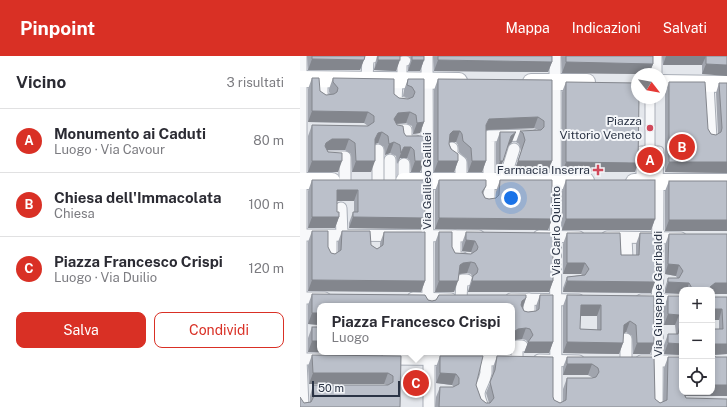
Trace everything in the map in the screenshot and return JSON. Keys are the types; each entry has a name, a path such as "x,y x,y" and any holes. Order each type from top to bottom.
{"main road":[{"path":"301,79 473,81"},
{"path":"518,82 604,83"},
{"path":"667,83 727,84"},
{"path":"300,181 603,182"},
{"path":"619,182 727,182"}],"street":[{"path":"301,56 301,79 305,129 300,181 301,359 306,390 303,407"},
{"name":"Via Galileo Galilei","path":"427,56 426,181 428,302"},
{"name":"Via Carlo Quinto","path":"555,56 556,361 560,382 556,407"},
{"path":"656,56 656,68"},
{"path":"367,80 368,57 373,57"},
{"path":"404,103 396,102 402,61 406,60"},
{"path":"322,80 322,99 327,99"},
{"path":"708,84 711,139"},
{"path":"650,104 650,151"},
{"path":"397,130 406,130 406,141 427,140"},
{"path":"497,181 489,136 534,135"},
{"path":"452,148 452,155 461,162 461,181"},
{"path":"485,203 489,203 497,181 514,149"},
{"path":"373,181 378,150"},
{"path":"641,182 641,151 659,151 658,182"},
{"path":"328,157 345,157 373,181"},
{"path":"373,181 390,160"},
{"path":"373,181 404,164"},
{"name":"Via Giuseppe Garibaldi","path":"657,407 658,182"},
{"path":"331,258 341,208"},
{"path":"301,235 336,236 373,241 427,236 494,236"},
{"path":"455,236 455,258 467,258"},
{"path":"525,236 689,238"},
{"path":"626,238 627,258"},
{"path":"404,298 428,302 467,301 462,280 467,280"},
{"path":"556,280 570,280"},
{"path":"658,282 672,282"},
{"path":"301,298 333,298"},
{"path":"500,299 588,300"},
{"path":"524,316 529,316 529,299"},
{"path":"627,300 679,300"},
{"path":"302,331 314,331"},
{"path":"658,335 669,335"},
{"path":"626,339 622,360 679,361"},
{"path":"517,360 517,346 522,346"},
{"path":"373,359 399,356 468,356 486,360 587,360"},
{"path":"429,356 429,407"},
{"path":"301,359 333,359"},
{"path":"483,407 479,398 479,389 486,374 486,360"},
{"path":"429,390 442,391"}],"building":[{"path":"312,56 365,56 364,60 312,59"},
{"path":"378,56 400,56 400,60 378,60"},
{"path":"412,56 424,56 424,60 412,60"},
{"path":"438,56 552,56 552,62 438,60"},
{"path":"566,56 653,56 653,64 566,62"},
{"path":"706,56 727,56 727,65 706,64"},
{"path":"312,78 319,78 320,91 326,95 337,92 338,88 333,82 333,78 394,79 394,94 399,98 408,99 413,97 415,92 412,87 407,85 408,79 424,79 424,122 417,123 416,115 410,112 398,113 394,119 397,125 403,126 406,136 424,136 424,161 415,161 414,150 411,147 404,147 401,153 400,145 394,142 389,144 388,136 382,132 378,133 375,139 375,161 356,161 355,143 349,139 332,139 326,143 325,146 328,152 342,153 342,161 312,161 312,125 368,126 374,122 374,116 368,112 312,111"},
{"path":"438,79 552,80 552,161 518,161 525,140 523,133 520,131 541,130 544,127 544,121 538,117 489,119 486,125 486,161 472,161 471,148 463,141 460,131 453,131 450,134 449,144 451,149 458,154 458,161 438,161"},
{"path":"566,82 631,83 631,104 639,104 638,163 566,162"},
{"path":"669,82 705,82 708,129 711,134 716,135 721,132 722,128 719,83 727,83 727,162 669,162"},
{"path":"500,132 516,132 511,136 503,161 500,161"},
{"path":"312,180 425,180 425,218 353,217 353,212 358,212 358,190 337,190 337,212 339,212 339,217 312,217"},
{"path":"439,180 486,180 486,186 482,192 485,198 489,199 496,198 499,195 500,180 552,180 552,219 439,218"},
{"path":"566,180 655,180 655,219 566,219"},
{"path":"669,181 727,181 727,220 669,220"},
{"path":"312,231 328,231 328,247 331,253 335,254 341,250 342,231 370,231 371,245 377,249 383,245 384,232 425,232 425,281 312,280"},
{"path":"439,232 452,232 452,247 455,253 471,254 477,250 478,247 475,241 466,240 466,232 553,233 553,281 472,281 473,276 477,273 478,269 475,263 471,262 460,265 458,281 439,281"},
{"path":"567,233 620,233 621,255 639,255 640,233 655,233 655,282 567,281 567,277 585,275 589,269 585,263 567,263"},
{"path":"669,234 727,234 727,283 715,283 710,287 691,287 689,283 668,282 668,278 679,278 683,271 679,265 668,264"},
{"path":"312,294 425,295 428,300 432,301 436,300 439,295 526,295 526,298 522,301 521,305 524,311 528,312 539,309 540,295 553,295 553,342 528,342 533,335 530,329 518,329 515,331 515,303 317,303 317,313 312,313"},
{"path":"567,295 654,296 654,343 637,343 636,325 630,321 624,325 623,343 567,342","holes":["581,305 601,305 601,330 580,329"]},
{"path":"668,296 679,296 679,315 668,314"},
{"path":"715,297 727,297 727,344 715,344 715,329 723,329 722,309 715,309"},
{"path":"312,327 317,327 317,341 312,341"},
{"path":"679,330 679,344 668,343 668,334 678,334"},
{"path":"312,355 401,356 400,407 300,407 300,397 304,403 311,402 314,396 313,385 388,385 393,382 393,376 388,373 313,373"},
{"path":"440,356 483,356 476,385 481,399 486,403 490,403 494,398 490,382 495,370 497,356 553,357 553,397 554,400 560,403 566,400 567,378 592,378 596,377 599,372 598,368 592,364 567,364 567,357 654,357 655,399 660,403 667,400 668,357 679,357 679,395 684,395 686,398 727,399 727,407 439,407 440,387 453,387 459,384 459,378 456,374 440,373"},
{"path":"715,356 727,357 727,385 715,385"}],"place":[{"name":"Piazza Vittorio Veneto","path":"650,128"},
{"name":"Chiesa dell'Immacolata","path":"682,147"},
{"name":"Monumento ai Caduti","path":"650,160"},
{"name":"Farmacia Inserra","path":"598,170"},
{"name":"Piazza Francesco Crispi","path":"416,383"}]}
